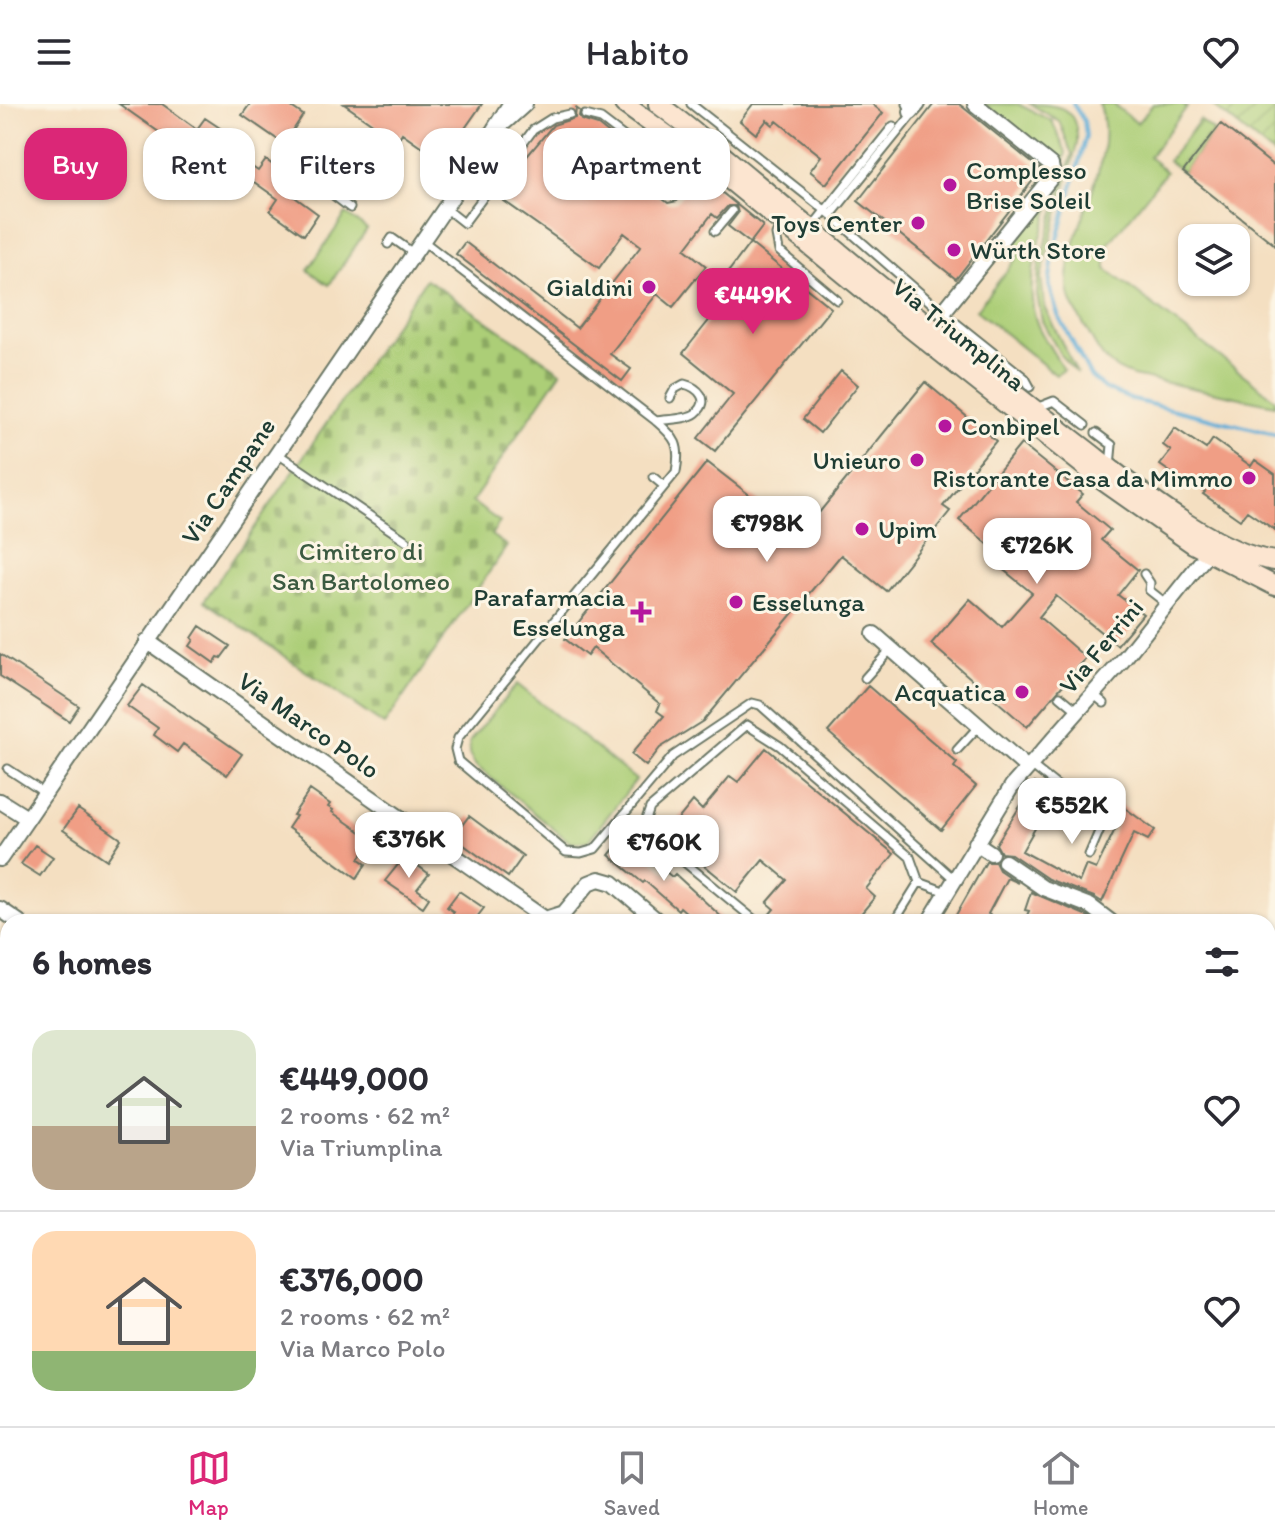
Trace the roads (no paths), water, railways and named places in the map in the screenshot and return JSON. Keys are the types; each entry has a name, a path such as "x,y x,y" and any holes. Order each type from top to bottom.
{"main road":[{"name":"Via Triumplina","path":"624,104 674,128"},
{"name":"Via Triumplina","path":"658,104 675,128"},
{"name":"Via Triumplina","path":"730,169 811,229 1110,468 1228,546 1246,555 1275,561"},
{"name":"Via Triumplina","path":"730,186 742,198 781,223 1103,481 1208,553 1275,586"}],"street":[{"name":"Via Campane","path":"497,128 510,104"},
{"name":"Via Campane","path":"498,128 525,104"},
{"path":"943,312 1053,175 1051,165 975,104"},
{"name":"Via Campane","path":"0,859 450,200"},
{"name":"Via Ferrini","path":"934,914 1028,765 1078,711 1099,699 1208,553"},
{"path":"874,634 1028,765"},
{"name":"Via Marco Polo","path":"147,641 538,914"},
{"path":"0,801 27,818"},
{"path":"976,843 991,853"},
{"path":"1005,862 1043,888 1092,914"},
{"name":"Via Marco Polo","path":"561,914 589,883 599,879 613,883 650,914"}],"lane":[{"name":"Via Triumplina","path":"677,128 689,104 828,213 1025,378 1030,387"},
{"path":"811,229 828,213 912,107"},
{"path":"445,208 465,223 533,130 552,118 570,114"},
{"path":"585,115 601,119 613,128"},
{"path":"828,213 893,126"},
{"path":"340,200 350,208"},
{"path":"715,231 732,211"},
{"path":"781,223 776,235 779,251 837,300"},
{"path":"388,244 392,238 413,253"},
{"path":"422,240 656,421 671,434 680,451 676,472 458,738 455,749 458,761 566,852 581,853 595,849 673,756 752,703 767,710 950,885"},
{"name":"Via Triumplina","path":"987,372 988,348"},
{"path":"656,421 687,416 697,412 702,404 701,393 696,387 684,384 675,389 670,398"},
{"path":"1033,409 1054,401 1085,425"},
{"path":"1096,433 1112,445 1110,468"},
{"path":"276,452 407,541"},
{"path":"653,477 664,486"},
{"path":"1144,574 1150,583 1149,590 1168,605"},
{"path":"865,678 891,649"},
{"path":"1060,696 1078,711"},
{"path":"747,914 643,828 650,808 747,725 780,746 910,857 919,882"},
{"path":"957,750 979,726"},
{"path":"1028,765 1103,822 1089,855"},
{"path":"8,769 43,792"},
{"path":"919,882 950,885"},
{"path":"899,914 919,882"}],"waterway":[{"path":"1073,104 1084,121 1086,136 1053,257 1049,285 1058,315 1091,377 1105,389 1133,400 1275,434"}],"place":[{"name":"Complesso Brise Soleil","path":"950,185"},
{"name":"Toys Center","path":"918,223"},
{"name":"Würth Store","path":"954,250"},
{"name":"Gialdini","path":"649,287"},
{"name":"Conbipel","path":"945,426"},
{"name":"Unieuro","path":"917,460"},
{"name":"Ristorante Casa da Mimmo","path":"1249,478"},
{"name":"Upim","path":"862,529"},
{"name":"Esselunga","path":"736,602"},
{"name":"Parafarmacia Esselunga","path":"641,612"},
{"name":"Acquatica","path":"1022,692"}],"park label":[{"name":"Cimitero di San Bartolomeo","path":"361,566"}]}
